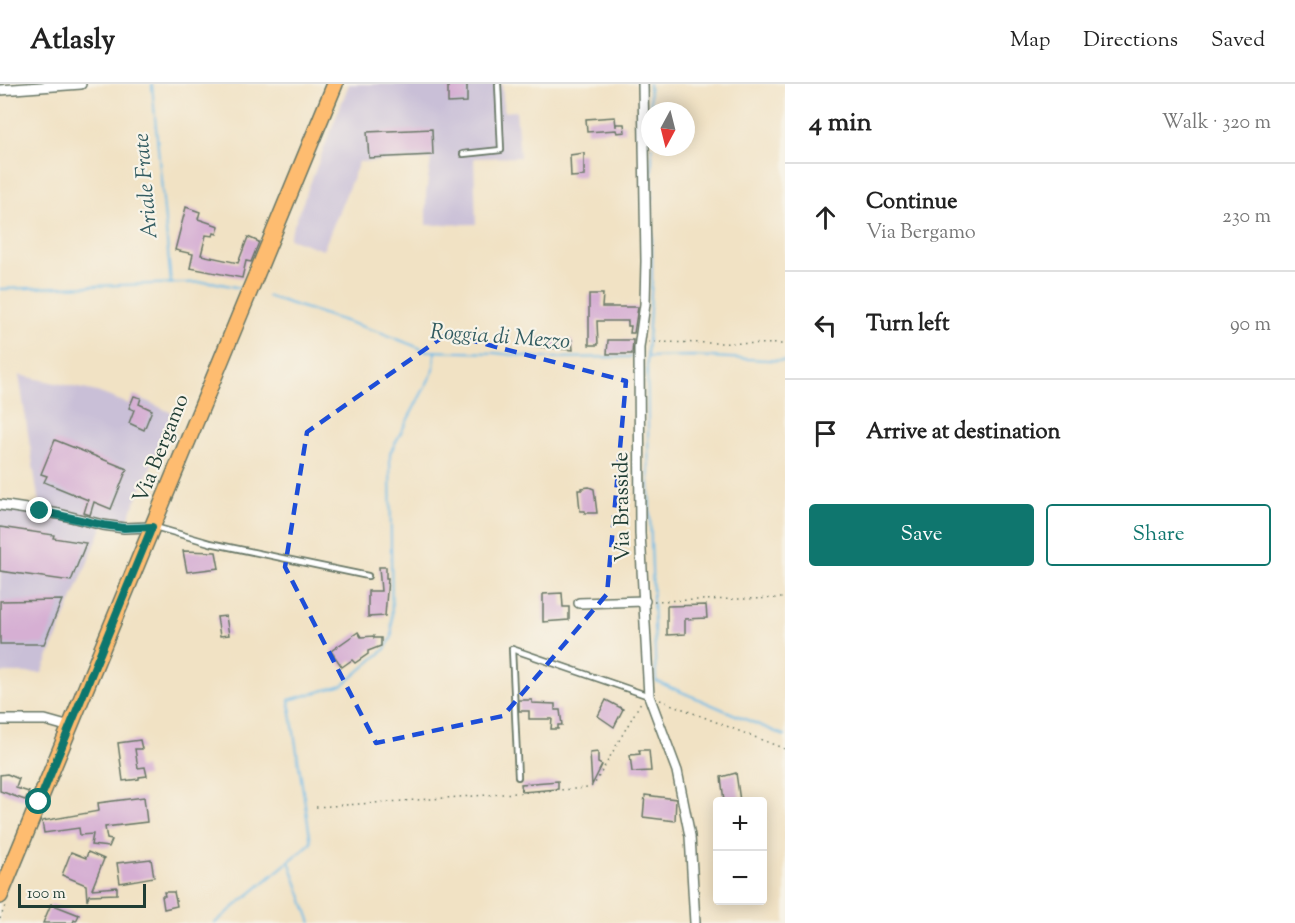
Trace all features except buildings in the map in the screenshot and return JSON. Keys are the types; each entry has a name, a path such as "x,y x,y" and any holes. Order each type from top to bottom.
{"main road":[{"name":"Via Bergamo","path":"0,896 335,84"}],"street":[{"path":"0,90 81,84"},
{"name":"Via Brasside","path":"643,84 646,282 644,326 640,342 640,533 650,696 677,771 690,836 694,923"},
{"path":"0,505 59,514 103,525 124,528 152,527"},
{"path":"579,603 645,601"},
{"path":"0,720 45,720 70,727"}],"lane":[{"path":"463,153 501,150 498,84"},
{"path":"152,527 210,543 368,576"},
{"path":"518,777 512,649 650,696"}],"path":[{"path":"640,342 785,344"},
{"path":"657,601 785,598"},
{"path":"316,807 588,788 594,785 644,696 650,696 785,748"}],"highlighted area":[{"path":"447,334 626,381 607,594 503,716 376,743 285,567 307,432"}],"shaded area":[{"path":"349,84 502,84 504,112 516,111 520,157 474,158 476,224 426,225 426,194 431,159 359,162 323,250 289,238"},
{"path":"19,375 97,392 129,404 134,395 174,414 124,528 103,525 42,673 0,673 0,505 40,510"}],"waterway":[{"path":"649,84 650,102"},
{"name":"Ariale Frate","path":"152,85 171,284"},
{"path":"652,156 652,277 647,357 656,681 785,736"},
{"name":"Roggia di Mezzo","path":"0,289 212,282 240,288"},
{"name":"Roggia di Mezzo","path":"267,296 382,333 427,351 495,353 541,358 631,357"},
{"path":"215,923 311,843 289,700 343,685 385,649 392,637 390,453 434,370 435,351"},
{"name":"Roggia di Mezzo","path":"647,357 692,356 785,361"},
{"path":"289,861 311,923"}],"route":[{"path":"39,802 152,527 124,528 40,511"}]}
